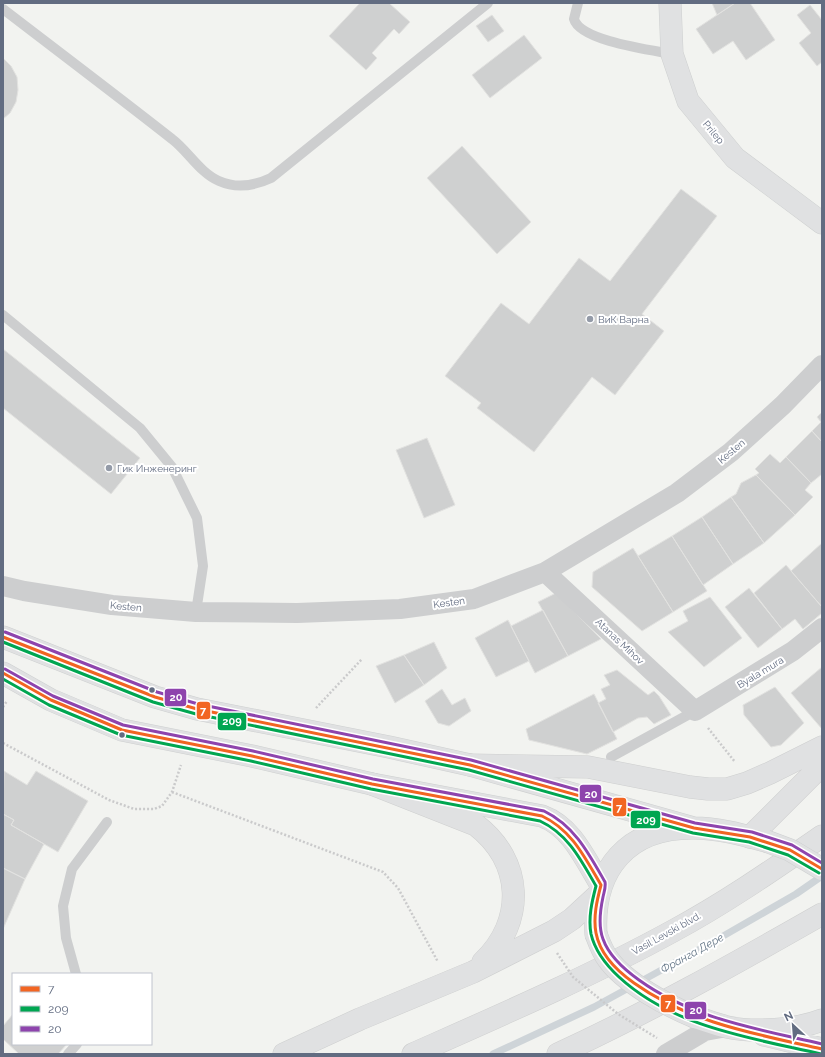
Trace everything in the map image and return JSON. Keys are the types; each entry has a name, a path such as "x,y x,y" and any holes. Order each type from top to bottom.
{"main road":[{"name":"Prilep","path":"670,3 672,54 688,102 735,158 822,223"},
{"path":"3,637 155,697 197,709 389,747 470,765 694,828 758,839 790,850 822,869"},
{"path":"3,673 51,700 122,730 252,756 372,784 542,816 554,821 572,838 599,890 596,934 608,959 618,969 659,1000 695,1017 735,1028 822,1048"},
{"path":"470,765 588,767 690,787 708,789 727,788 747,783 822,747"},
{"path":"758,839 822,765"},
{"path":"372,784 476,825 488,834 498,845 510,876 514,893 513,910 508,929 502,941 473,972"},
{"path":"284,1054 360,1019 473,972 554,931 572,919 599,890 613,860 630,845 656,833 694,828"},
{"name":"Vasil Levski blvd.","path":"412,1054 567,986 675,930 778,866 822,836"},
{"path":"558,1054 607,1031 691,987 822,914"},
{"path":"735,1028 773,1029 812,1024 822,1020"}],"street":[{"name":"Kesten","path":"3,586 24,592 112,605 196,612 297,613 400,609 474,599 545,572 677,493 731,452 783,405 822,365"},
{"name":"Atanas Mihov","path":"545,572 695,711"},
{"name":"Byala mura","path":"695,711 794,651 822,628"},
{"path":"662,1046 705,1031 735,1028"}],"lane":[{"path":"3,9 174,140 206,173 218,181 231,186 245,187 259,184 272,178 488,3"},
{"path":"578,3 574,19 580,29 620,45 672,54"},
{"path":"3,315 140,428 172,467 197,518 203,566 196,612"},
{"path":"611,757 695,711"},
{"path":"76,973 66,938 63,906 72,869 107,822"},
{"path":"68,1054 75,1045"}],"path":[{"path":"297,729 362,659"},
{"path":"695,711 737,765"},
{"path":"3,743 109,800 134,809 154,809 162,806 172,792 188,744"},
{"path":"172,792 383,872 398,888 438,963"},
{"path":"557,953 573,977 618,1014 662,1046"}],"building":[{"path":"360,3 389,3 410,22 399,34 394,29 372,53 377,58 366,70 329,36"},
{"path":"712,3 735,3 717,15"},
{"path":"735,3 750,3 775,40 746,60 733,41 713,54 696,29"},
{"path":"810,5 822,20 822,62 817,66 799,43 811,33 797,15"},
{"path":"492,15 504,31 488,42 476,26"},
{"path":"524,35 542,58 490,98 472,75"},
{"path":"3,58 11,66 17,77 18,90 16,102 10,113 3,119"},
{"path":"462,146 531,222 497,254 427,178"},
{"name":"ВиК Варна","path":"681,189 717,216 642,314 664,331 615,395 592,377 534,452 477,408 481,403 445,376 501,303 529,324 579,258 610,281"},
{"path":"3,349 140,458 111,494 3,408"},
{"path":"822,412 822,442 812,431 821,422 817,417"},
{"path":"812,431 822,442 822,474 811,483 786,457"},
{"path":"427,438 455,505 424,518 396,450"},
{"path":"770,454 780,463 786,457 811,483 805,490 813,497 795,515 756,475 759,473 755,469"},
{"path":"756,475 795,515 764,543 731,497 736,494 741,483"},
{"path":"731,497 764,543 733,564 702,517"},
{"path":"702,517 733,564 703,585 672,536"},
{"path":"672,536 707,591 673,612 638,556"},
{"path":"822,543 822,607 791,571"},
{"path":"633,548 673,612 642,631 592,587 593,572"},
{"path":"786,565 822,607 822,613 803,629 795,619 782,629 754,593"},
{"path":"749,588 782,629 758,648 725,607"},
{"path":"556,593 601,639 568,656 538,602"},
{"path":"710,597 742,638 704,667 668,632 688,621 683,611"},
{"path":"543,610 568,656 535,673 511,626"},
{"path":"508,620 529,661 496,677 475,638"},
{"path":"434,642 447,668 424,685 404,655"},
{"path":"404,655 424,685 395,703 376,666"},
{"path":"822,667 822,729 791,693"},
{"path":"617,670 648,695 654,691 671,715 654,724 647,717 638,718 613,732 598,703 606,699 601,689 610,685 604,675"},
{"path":"775,687 804,723 781,745 771,747 744,715 743,705"},
{"path":"442,689 452,705 465,698 471,711 449,726 438,723 425,701"},
{"path":"594,694 617,739 587,754 529,740 526,729"},
{"path":"4,771 27,785 36,771 88,801 58,852 11,825 14,820 3,814"},
{"path":"3,814 14,820 11,825 44,844 25,879 3,868"},
{"path":"3,868 25,879 3,929"},
{"path":"12,1015 12,1045 66,1045 58,1054 19,1054 3,1039 3,1026"}],"waterway":[{"name":"Франга Дере","path":"493,1054 594,1007 718,939 796,894 822,876"}],"transit line":[{"name":"20","path":"5,632 157,692 198,704 471,760 695,823 752,832 792,845 822,863"},
{"name":"7","path":"3,637 155,697 197,709 470,765 694,828 750,837 790,850 822,869"},
{"name":"209","path":"3,642 153,702 196,714 469,770 693,833 749,842 788,855 819,873"},
{"name":"20","path":"5,669 53,696 123,725 253,751 373,779 544,811 555,817 573,833 587,851 605,882 600,913 601,934 613,957 628,972 660,993 681,1004 704,1013 727,1021 822,1044"},
{"name":"7","path":"3,673 51,700 122,730 252,756 372,784 542,816 562,829 570,837 601,885 595,915 595,927 598,941 605,955 610,961 634,983 655,997 701,1018 748,1032 822,1049"},
{"name":"209","path":"3,679 49,705 121,735 251,761 371,789 540,821 550,826 566,840 579,857 596,886 590,916 591,934 595,946 602,957 619,977 640,994 664,1008 688,1019 741,1036 821,1054"}],"place":[{"name":"ВиК Варна","path":"590,319"},
{"name":"Гик Инженеринг","path":"109,468"}]}
